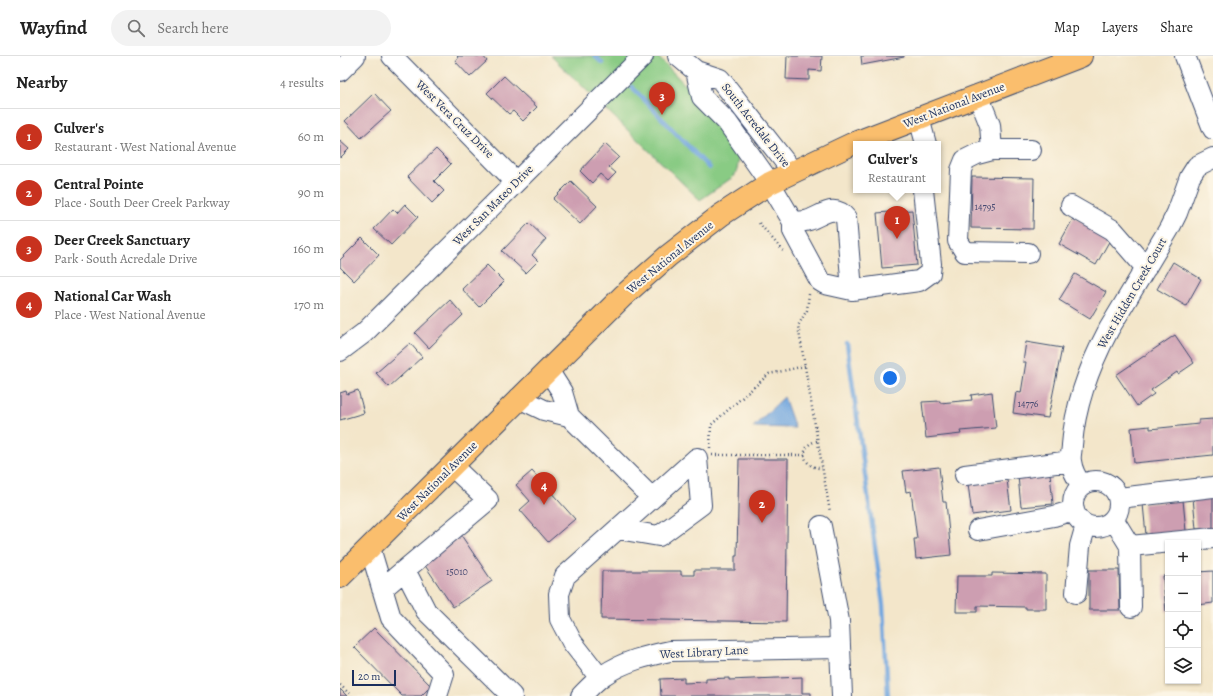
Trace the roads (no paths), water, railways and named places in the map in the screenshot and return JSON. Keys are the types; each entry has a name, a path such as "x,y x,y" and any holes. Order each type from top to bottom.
{"main road":[{"name":"West National Avenue","path":"860,141 1081,56"},
{"name":"West National Avenue","path":"340,577 623,296 668,256 721,216 770,183 853,144"}],"street":[{"path":"340,71 355,56"},
{"name":"West Vera Cruz Drive","path":"392,56 516,182"},
{"name":"West San Mateo Drive","path":"340,351 364,332 643,56"},
{"name":"South Acredale Drive","path":"678,56 696,71 720,79 793,172"},
{"path":"1185,56 1213,129"},
{"name":"South Acredale Drive","path":"696,71 702,97 727,122 770,183 793,222 793,231 820,281 825,284 852,290"},
{"path":"978,96 990,125 992,150"},
{"path":"919,118 925,141"},
{"path":"1028,253 965,252 958,241 961,170 965,160 977,154 992,150 1031,150"},
{"name":"West Hidden Creek Court","path":"1082,486 1076,476 1071,461 1073,432 1080,398 1086,381 1102,343 1171,223 1197,166 1213,158"},
{"path":"793,222 807,221 818,215 832,211 837,210 841,212 846,218 852,290 919,281 930,273 931,264 923,193"},
{"path":"1071,206 1114,230 1146,268"},
{"path":"548,370 562,392 569,416 652,498"},
{"path":"519,398 544,410 569,416"},
{"path":"600,678 572,642 560,619 559,594 565,576 697,458 701,505 659,536 618,529"},
{"path":"965,475 1071,461"},
{"path":"382,589 488,500 452,466"},
{"path":"978,530 1054,516 1080,518 1093,527 1108,525 1118,514 1120,506 1116,491 1111,486 1104,482 1088,482 1076,492 1074,499 1080,518 1080,546 1076,593"},
{"path":"1119,498 1213,487"},
{"path":"1114,520 1130,546 1131,607"},
{"path":"821,526 839,621 842,696"},
{"path":"1130,546 1213,538"},
{"path":"370,548 391,618 444,674 437,696"},
{"path":"405,570 426,611 512,696"},
{"name":"West Library Lane","path":"581,696 600,678 622,664 643,657 670,651 840,648"}],"water":[{"path":"784,397 795,428 753,427"}],"waterway":[{"path":"595,56 602,63"},
{"path":"632,87 709,168"},
{"path":"847,344 883,605 888,696"}],"place":[{"name":"Deer Creek Sanctuary","path":"662,115"},
{"name":"Culver's","path":"897,239"},
{"name":"National Car Wash","path":"544,505"},
{"name":"Central Pointe","path":"762,523"}]}
